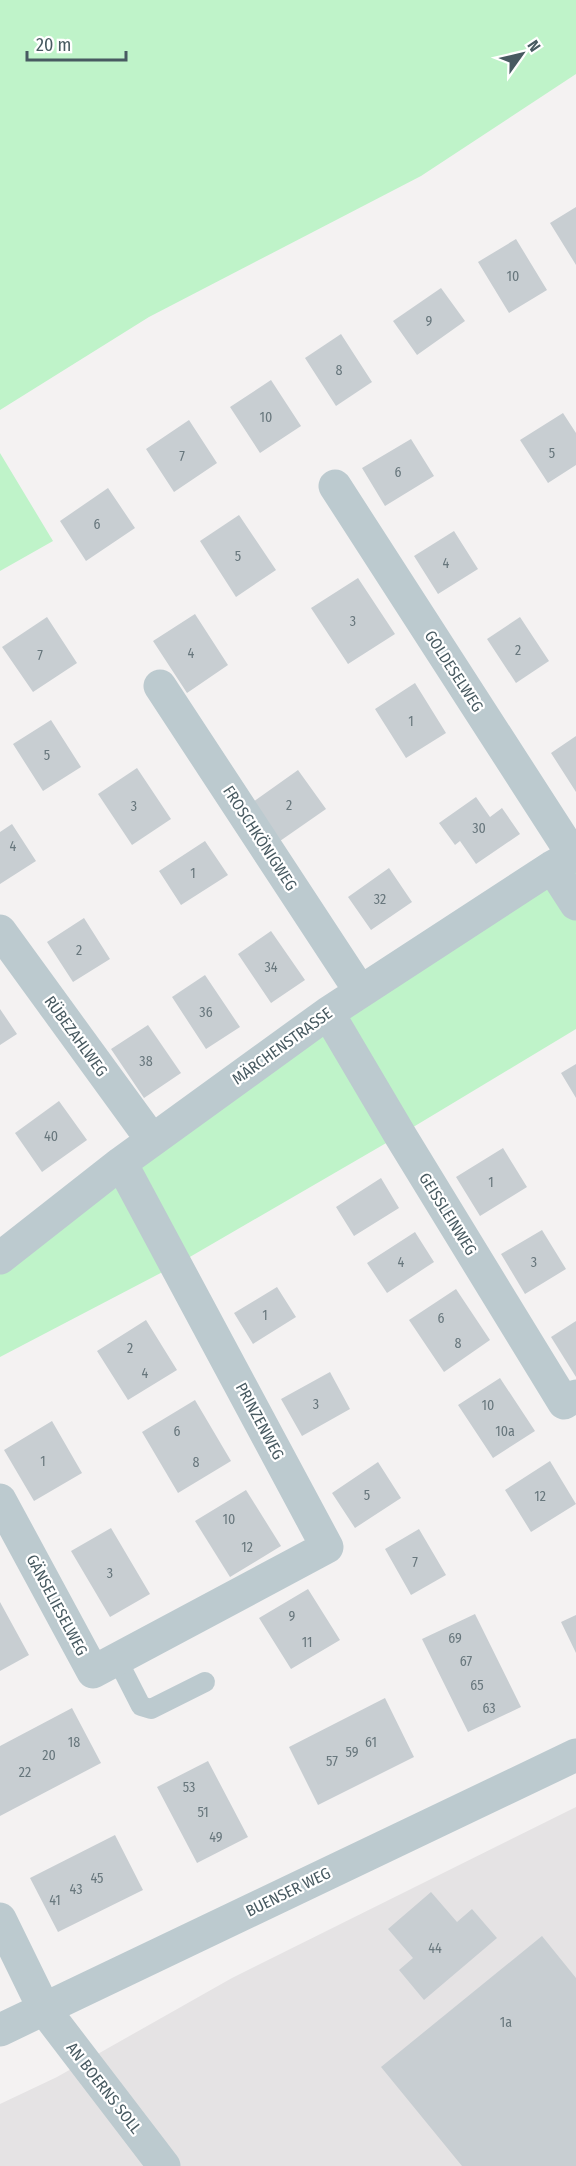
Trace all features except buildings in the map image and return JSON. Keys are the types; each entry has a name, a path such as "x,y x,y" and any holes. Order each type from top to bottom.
{"street":[{"name":"GOLDESELWEG","path":"335,486 567,859 576,904"},
{"name":"FROSCHKÖNIGWEG","path":"160,686 360,991"},
{"name":"MÄRCHENSTRASSE","path":"0,1258 121,1163 328,1013 567,859"},
{"name":"RÜBEZAHLWEG","path":"0,932 152,1140"},
{"name":"GEISSLEINWEG","path":"328,1013 564,1403 576,1396"},
{"name":"PRINZENWEG","path":"121,1163 327,1547 195,1619"},
{"name":"GÄNSELIESELWEG","path":"0,1500 93,1672 195,1619"},
{"name":"BUENSER WEG","path":"0,2030 576,1755"},
{"path":"0,1919 44,2009"},
{"name":"AN BOERNS SOLL","path":"44,2009 164,2166"}],"lane":[{"path":"117,1659 141,1706 151,1709 205,1682"}],"shaded area":[{"path":"576,1807 576,2166 0,2166 0,2104 57,2077 232,1978"}],"green space":[{"path":"0,0 576,0 576,74 421,176 149,317 0,410"},
{"path":"0,453 53,541 0,571"},
{"path":"576,854 576,1029 400,1135 176,1265 0,1357 0,1258"}]}
